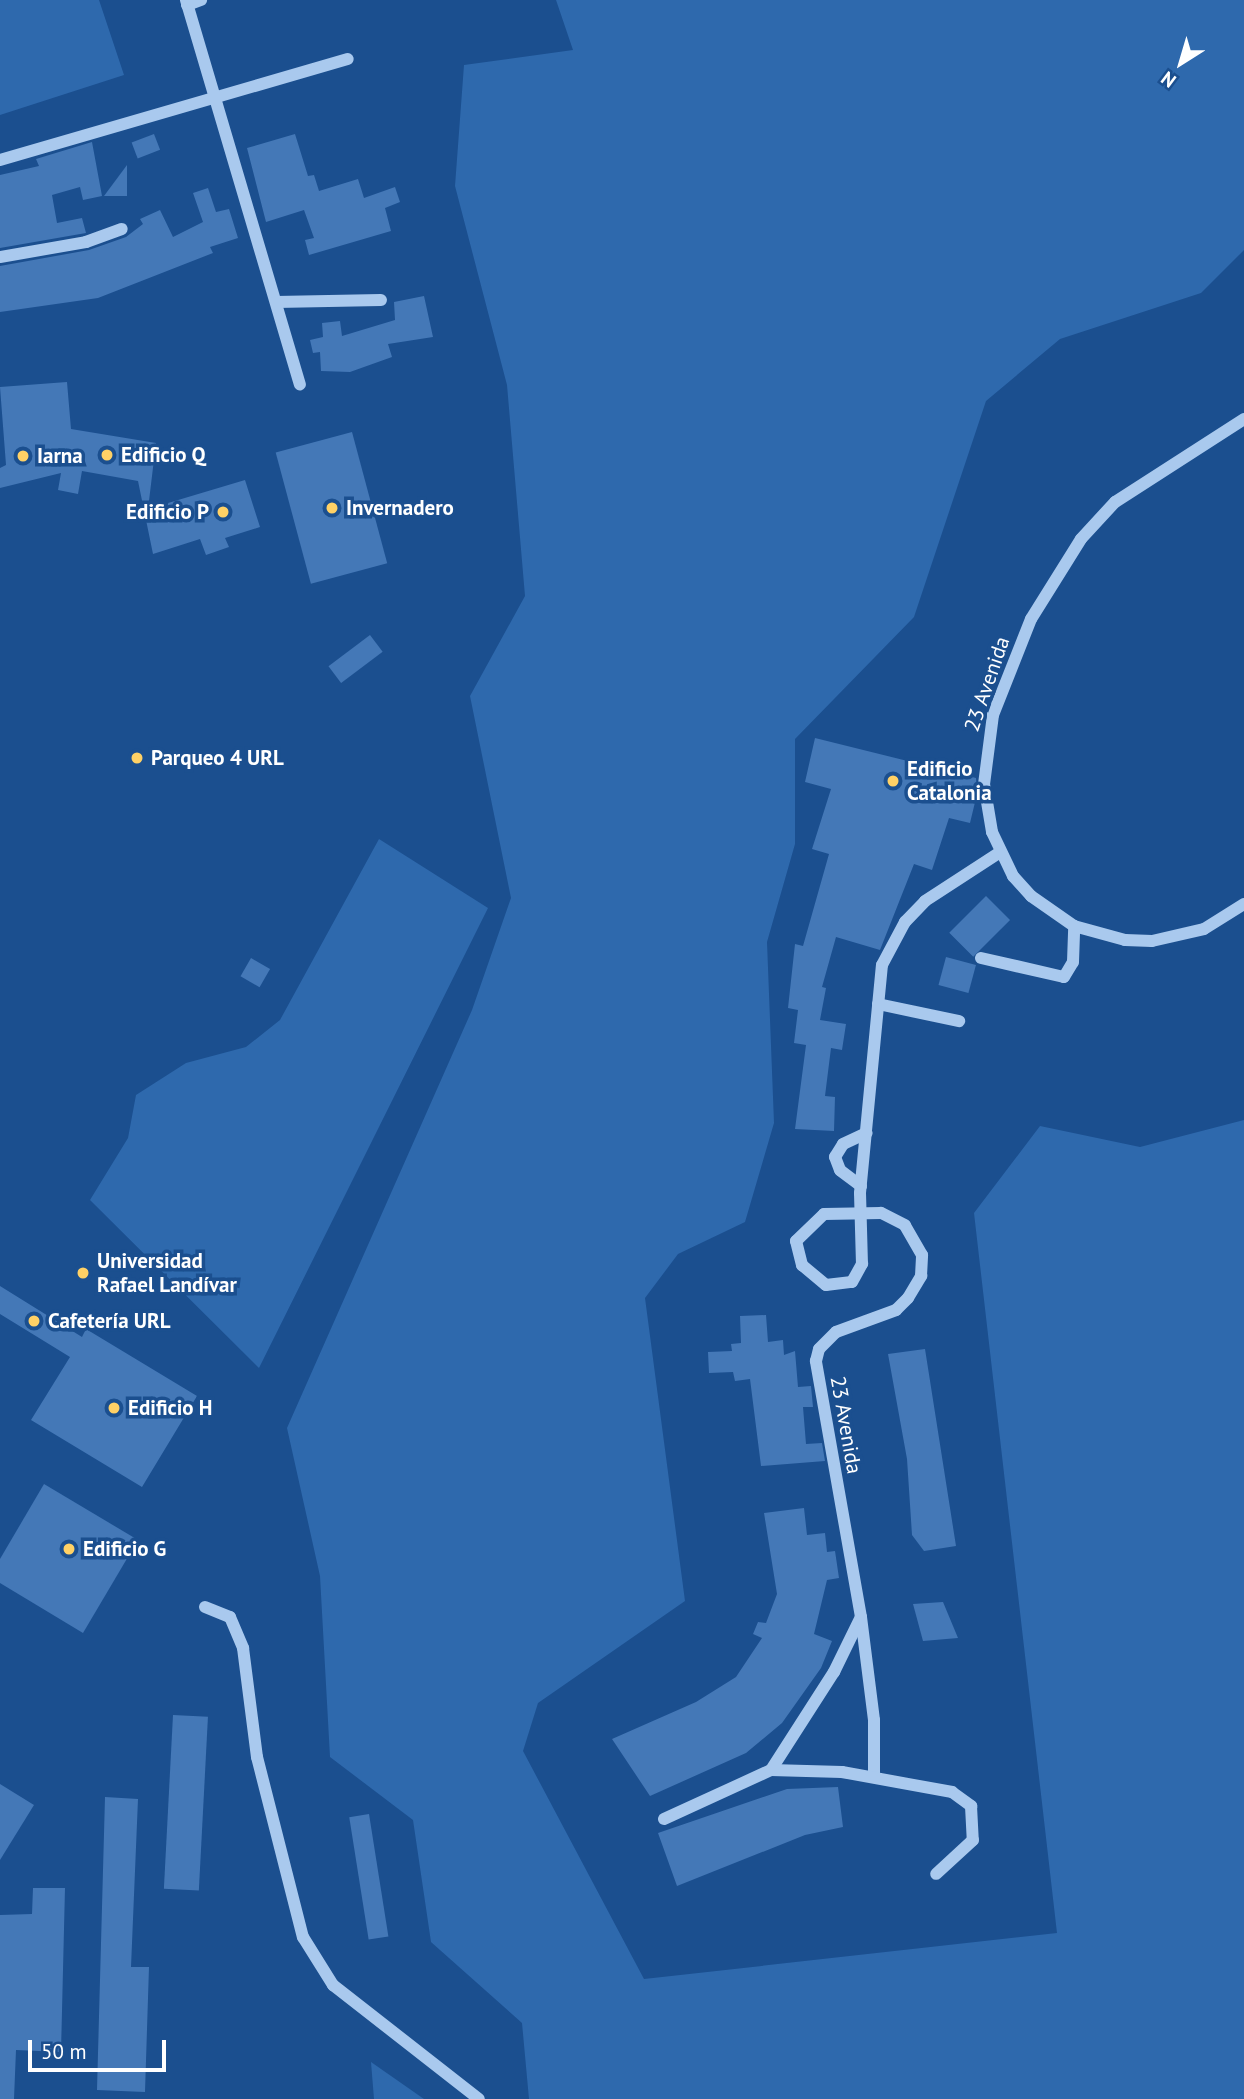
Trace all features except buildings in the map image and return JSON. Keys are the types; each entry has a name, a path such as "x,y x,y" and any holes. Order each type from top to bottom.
{"street":[{"path":"201,0 186,2 300,384"},
{"path":"0,160 213,94 348,59"},
{"path":"0,257 86,242 122,229"},
{"path":"276,302 381,300"},
{"name":"23 Avenida","path":"874,1777 874,1720 861,1617 816,1361 819,1349 836,1332 897,1310 922,1276 922,1255 905,1225 881,1213 824,1214 806,1225 796,1241 802,1265 826,1285 852,1282 862,1264 860,1190 882,965 905,922 939,887 999,853 985,798 986,741 1031,619 1081,539 1115,502 1244,419"},
{"path":"999,853 1031,896 1074,926 1112,938 1152,941 1204,929 1244,904"},
{"path":"981,958 1064,977 1073,961 1074,926"},
{"path":"878,1004 959,1021"},
{"path":"860,1190 840,1170 835,1157 843,1144 867,1133"},
{"path":"205,1607 230,1617 243,1648 257,1758 303,1937 333,1985 479,2099"},
{"path":"771,1770 822,1693 861,1617"},
{"path":"664,1819 771,1770 874,1777 952,1793 971,1806 974,1840 936,1874"}],"shaded area":[{"path":"0,0 99,0 124,75 0,115"},
{"path":"556,0 1244,0 1244,250 1201,293 1060,339 986,401 914,617 795,739 795,844 767,942 774,1123 745,1222 678,1254 645,1298 685,1601 538,1703 523,1751 644,1979 1057,1933 974,1213 1040,1126 1140,1147 1244,1120 1244,2099 529,2099 522,2023 431,1942 413,1820 330,1757 320,1576 287,1428 472,1010 511,898 470,696 525,596 507,385 455,186 464,65 573,50"},
{"path":"379,839 488,908 259,1368 90,1200 128,1138 136,1095 186,1063 246,1047 280,1020"},
{"path":"371,2062 424,2099 374,2099"}],"place":[{"name":"Edificio Q","path":"107,455"},
{"name":"Iarna","path":"23,456"},
{"name":"Invernadero","path":"332,508"},
{"name":"Edificio P","path":"223,512"},
{"name":"Parqueo 4 URL","path":"137,758"},
{"name":"Edificio Catalonia","path":"893,781"},
{"name":"Universidad Rafael Landívar","path":"83,1273"},
{"name":"Cafetería URL","path":"34,1321"},
{"name":"Edificio H","path":"114,1408"},
{"name":"Edificio G","path":"69,1549"}]}
